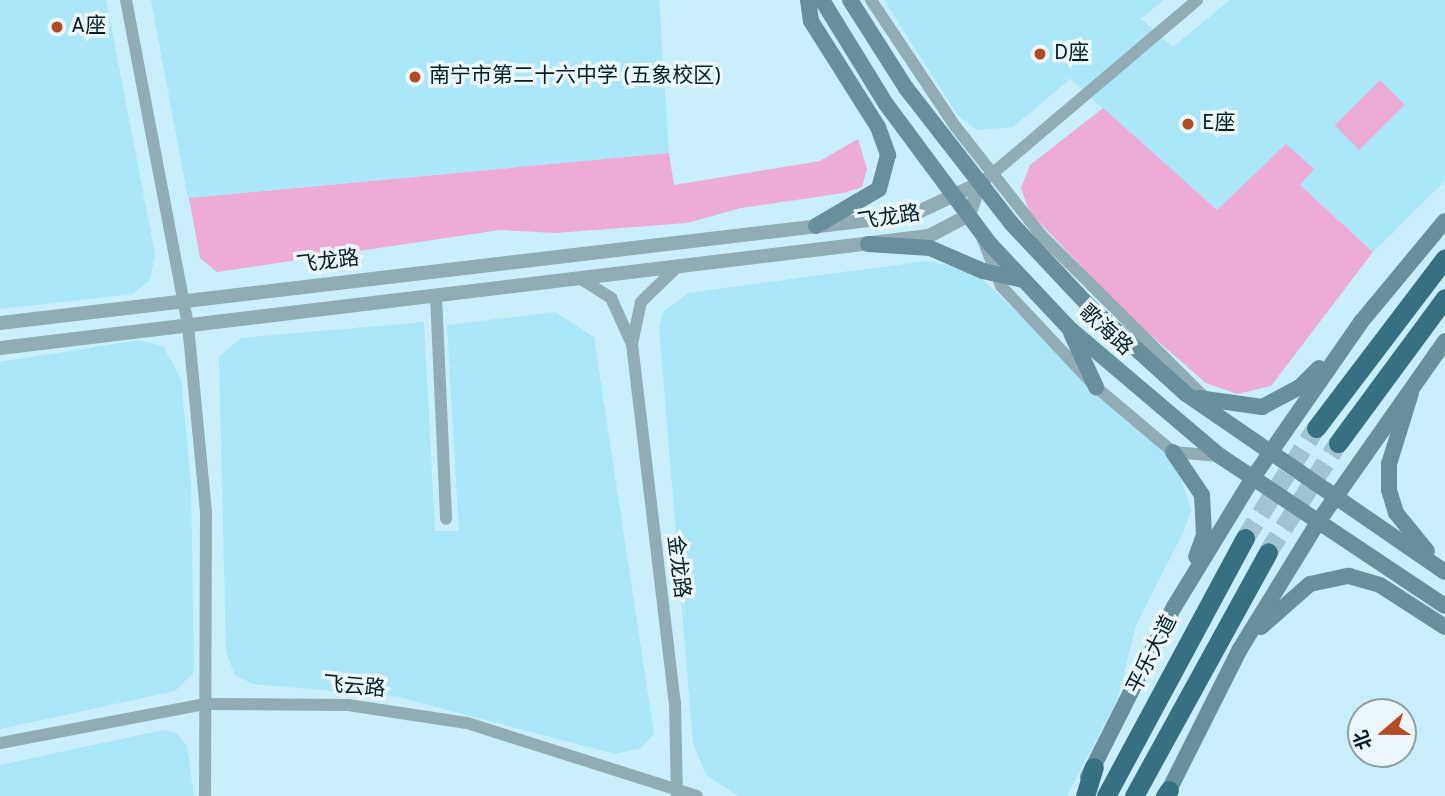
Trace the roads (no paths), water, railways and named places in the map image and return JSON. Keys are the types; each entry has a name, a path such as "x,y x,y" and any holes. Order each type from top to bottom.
{"highway":[{"path":"1316,428 1445,258"},
{"path":"1338,443 1445,298"},
{"name":"平乐大道","path":"1106,796 1245,538"},
{"path":"1134,796 1268,552"},
{"path":"1085,796 1094,766"}],"main road":[{"path":"808,0 811,21 878,127 888,155 880,189 816,226"},
{"name":"歌海路","path":"822,0 886,104 973,221 1023,280 1069,328 1220,456 1445,606"},
{"name":"歌海路","path":"850,0 906,88 987,178 1089,306 1186,394 1445,572"},
{"path":"1077,796 1181,595 1252,479 1361,323 1445,221"},
{"path":"868,244 930,248 996,274 1023,280"},
{"path":"1186,394 1209,401 1262,407 1282,399 1361,323"},
{"path":"1069,328 1096,387"},
{"path":"1167,794 1240,649 1334,496 1445,341"},
{"path":"1416,378 1389,464 1389,490 1417,542 1445,566"},
{"path":"1173,452 1196,480 1205,512 1204,535 1181,595"},
{"path":"1240,649 1294,594 1349,576 1380,585 1445,627"}],"street":[{"path":"126,0 188,325 206,512 205,796"},
{"path":"801,0 811,21"},
{"path":"871,0 987,178 1209,401 1227,423"},
{"path":"1197,0 987,178 973,221 996,274 1096,387 1173,452 1220,456"},
{"name":"飞龙路","path":"0,323 912,215 987,178"},
{"name":"飞龙路","path":"0,348 868,244 929,236 973,221"},
{"name":"金龙路","path":"632,344 641,302 676,268"},
{"name":"金龙路","path":"581,279 611,298 632,344 675,702 677,793"},
{"path":"436,296 446,519"},
{"name":"飞云路","path":"0,743 204,704 348,705 467,723 677,793 697,796"}],"tunnel":[{"path":"1245,538 1316,428"},
{"path":"1268,552 1338,443"}],"place":[{"name":"A座","path":"57,27"},
{"name":"D座","path":"1040,54"},
{"name":"南宁市第二十六中学 (五象校区)","path":"415,77"},
{"name":"E座","path":"1188,124"}]}
